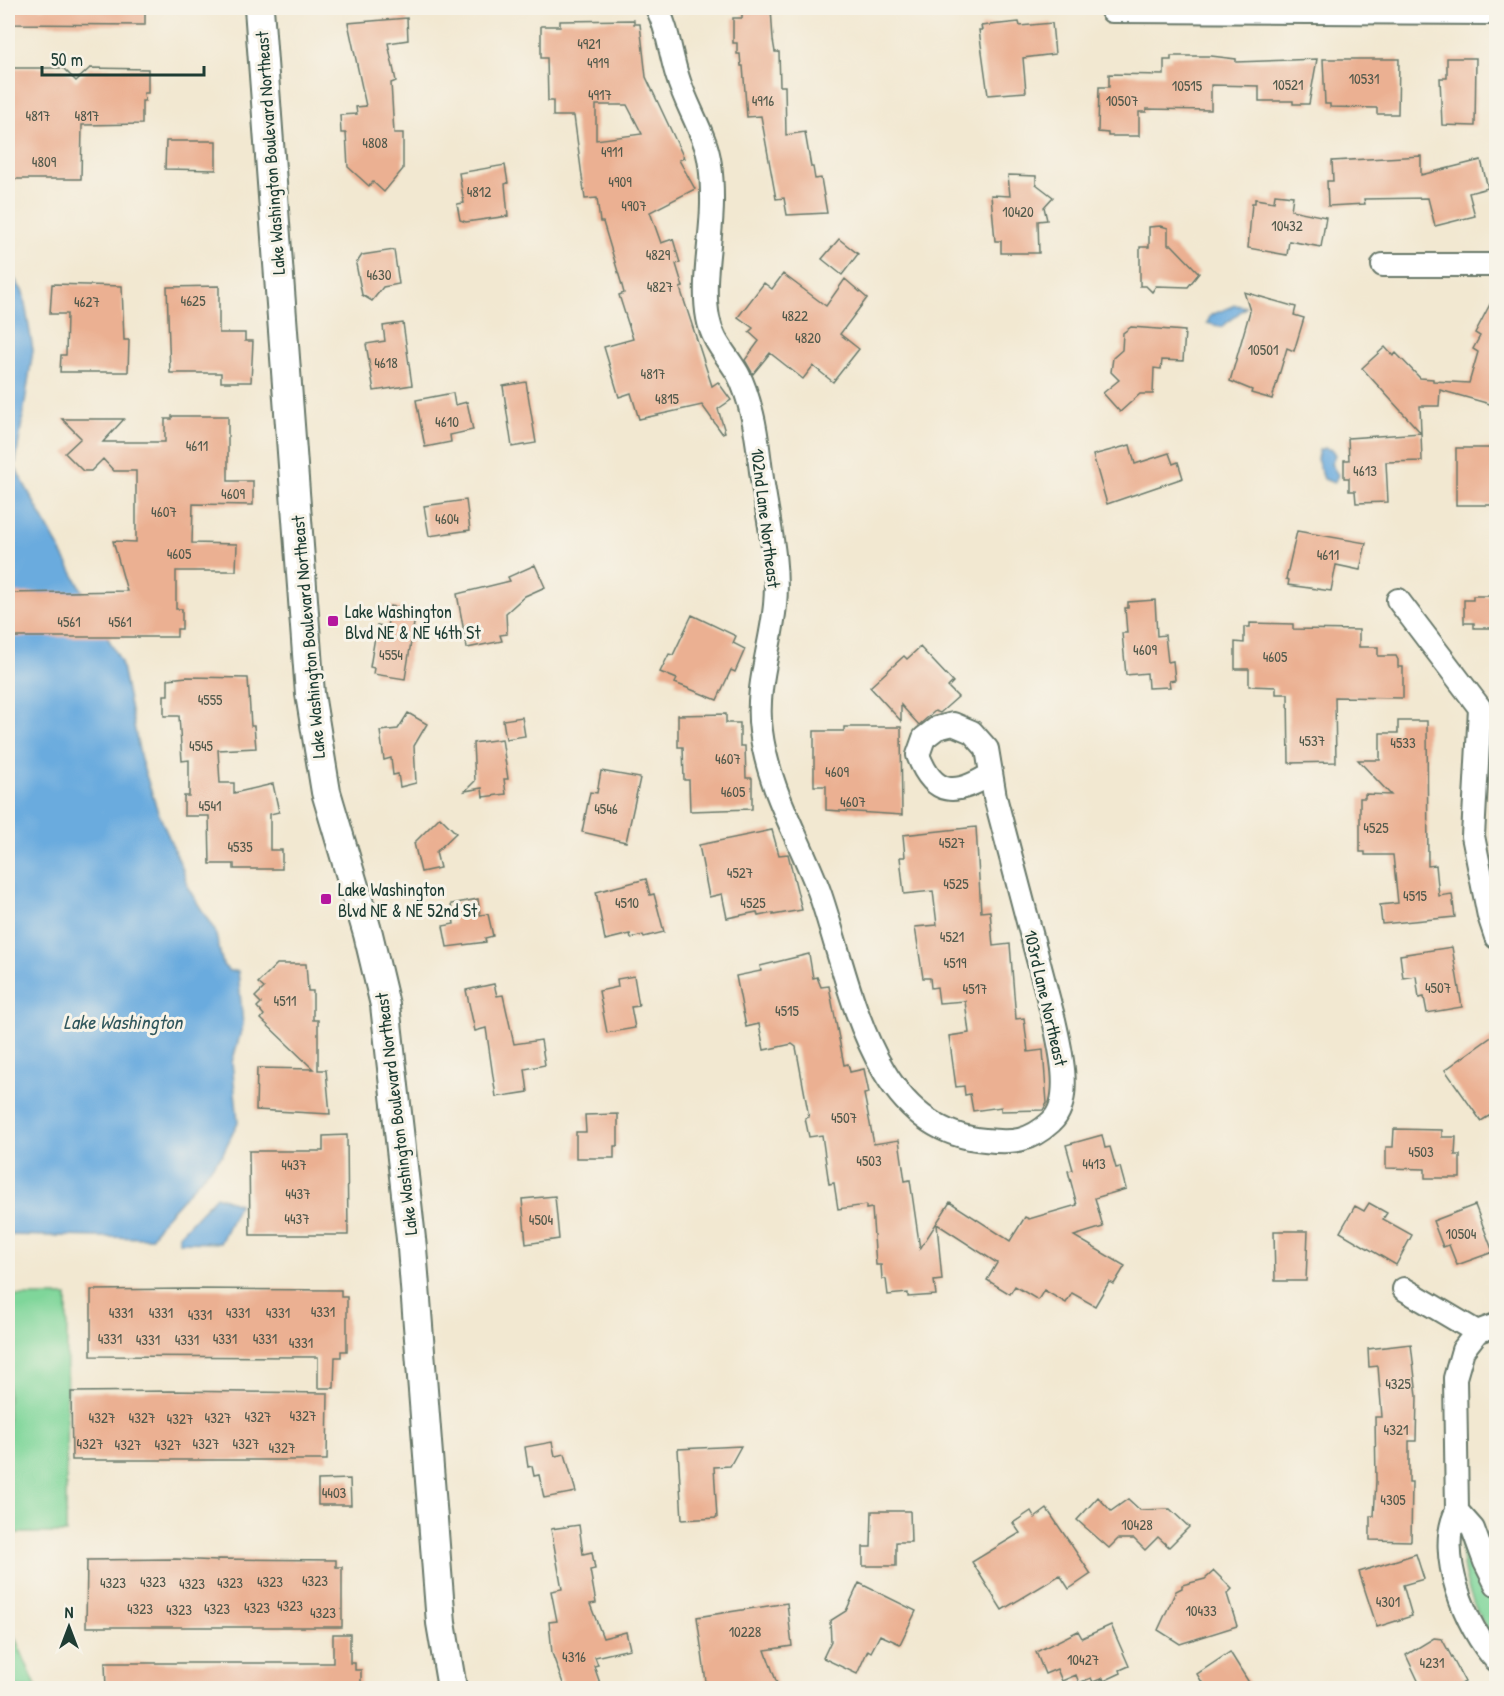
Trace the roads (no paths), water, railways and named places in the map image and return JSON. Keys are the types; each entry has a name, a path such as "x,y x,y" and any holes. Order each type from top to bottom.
{"main road":[{"name":"Lake Washington Boulevard Northeast","path":"259,8 310,694 326,792 368,934 385,1005 411,1237 441,1623 452,1689"}],"street":[{"name":"102nd Lane Northeast","path":"657,8 665,24 677,76 705,143 710,165 713,199 709,245 708,318 719,348 739,375 752,414 774,558 776,601 769,651 759,691 760,731 770,775 818,890 862,1029 895,1089 923,1119"},
{"path":"1112,11 1497,13"},
{"path":"1383,265 1497,265"},
{"path":"1398,600 1488,708 1473,836 1489,916 1497,937"},
{"name":"103rd Lane Northeast","path":"923,1119 969,1139 1014,1143 1039,1132 1055,1119 1064,1091 1062,1057 1054,1020 991,774"},
{"path":"1404,1289 1487,1329 1463,1350 1455,1378 1457,1511 1449,1525 1449,1536 1459,1596 1471,1625 1497,1660"},
{"path":"1457,1511 1473,1529 1485,1562 1497,1584"}],"water":[{"name":"Lake Washington","path":"8,269 23,292 33,350 15,467 121,662 141,760 158,812 183,870 188,888 215,931 223,965 229,971 238,971 243,1025 232,1062 238,1122 222,1155 162,1221 151,1238 8,1235"},
{"path":"1235,305 1246,307 1222,327 1207,323 1211,315"},
{"path":"1324,448 1332,450 1335,455 1331,464 1338,475 1334,483 1324,479 1317,459 1319,450"},
{"path":"216,1196 239,1204 220,1243 179,1242 179,1235"}],"place":[{"name":"Lake Washington Blvd NE & NE 46th St","path":"333,621"},
{"name":"Lake Washington Blvd NE & NE 52nd St","path":"326,899"}]}
